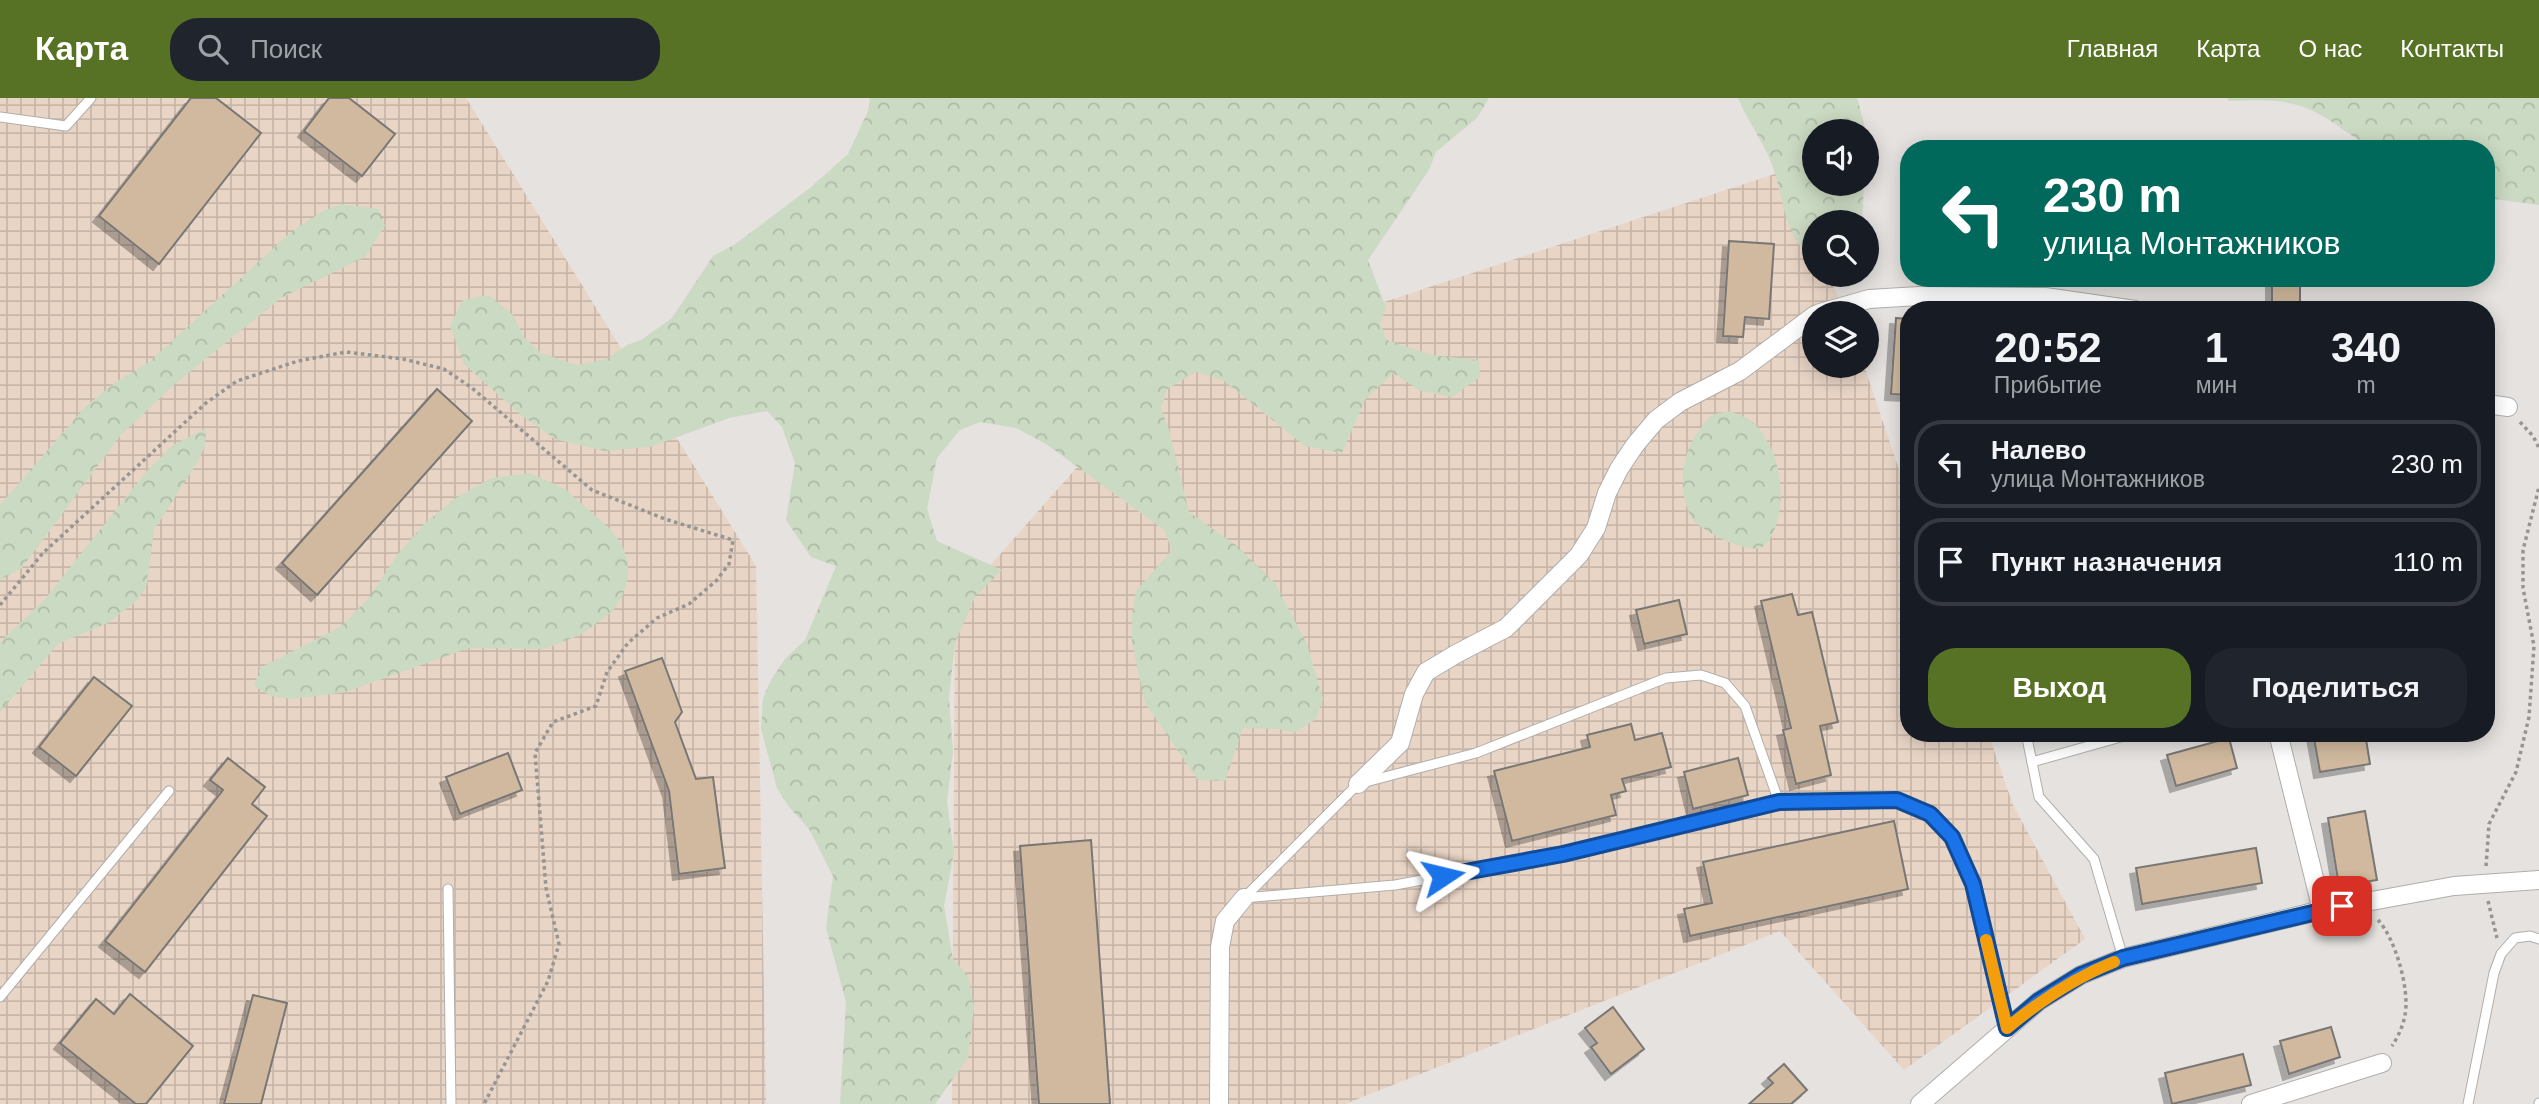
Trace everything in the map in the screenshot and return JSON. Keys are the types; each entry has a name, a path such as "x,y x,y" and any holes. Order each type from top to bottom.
{"street":[{"path":"1862,301 1919,296 2045,297 2073,301"},
{"path":"1358,784 1400,743 1414,694 1426,672 1506,628 1580,555 1596,528 1607,493 1619,469 1656,420 1680,402 1740,371 1802,325"},
{"path":"2495,405 2508,407"},
{"path":"2280,742 2322,910"},
{"path":"1920,1104 2039,1001 2081,975 2123,958 2322,910 2454,886 2539,880"},
{"path":"1219,1104 1220,947 1225,921 1244,898"},
{"path":"2251,1104 2382,1063"}],"lane":[{"path":"0,117 66,126 91,98"},
{"path":"1244,898 1358,784 1476,753 1667,678 1701,675 1725,683 1745,706 1779,802"},
{"path":"2027,742 2039,797 2094,859 2123,958"},
{"path":"2032,762 2103,742"},
{"path":"0,997 169,791"},
{"path":"1244,898 1395,885 1563,854 1779,802 1897,800 1930,814 1952,837 1973,884 2007,1028"},
{"path":"448,889 451,1104"},
{"path":"2468,1104 2494,973 2501,954 2515,938 2530,936 2539,939"}],"path":[{"path":"0,605 43,553 206,403 237,381 298,361 346,352 403,359 443,369 472,387 592,490 666,519 733,540 729,564 716,581 689,604 657,618 628,643 607,672 596,706 552,722 535,753 545,888 559,944 548,981 484,1104"},
{"path":"2508,407 2533,436 2539,448"},
{"path":"2501,954 2484,884 2489,824 2516,772 2529,717 2534,646 2523,588 2523,550 2539,487"},
{"path":"2362,903 2386,929 2403,978 2406,1013 2398,1038 2382,1063"}],"shaded area":[{"path":"0,98 466,98 756,566 766,1104 0,1104"},
{"path":"1781,172 1802,218 1802,287 1833,287 1840,301 1802,301 1802,378 1868,378 1900,472 1900,742 1991,742 2013,805 2085,939 1904,1070 1780,931 1345,1104 952,1104 955,605 1158,376"}],"green space":[{"path":"870,98 1489,98 1477,118 1436,152 1429,170 1368,260 1386,308 1380,324 1387,340 1432,355 1479,360 1480,377 1452,397 1421,391 1393,373 1365,400 1342,453 1305,446 1224,381 1196,372 1167,389 1161,409 1169,430 1189,512 1237,546 1275,583 1307,644 1323,699 1316,719 1294,733 1279,729 1243,728 1225,781 1198,780 1145,703 1132,642 1132,614 1136,591 1172,550 1164,530 1046,444 1016,428 980,422 960,430 937,458 927,509 937,541 1002,570 975,597 955,643 949,699 953,751 947,802 954,853 944,906 953,959 968,975 974,1007 968,1058 935,1104 840,1104 846,1002 826,928 833,876 809,829 789,807 777,788 761,729 763,698 771,680 785,659 805,640 836,566 811,557 786,520 795,463 782,427 767,411 729,418 650,447 604,451 555,439 521,415 464,364 450,326 463,300 488,295 513,315 524,337 541,353 577,365 607,359 672,318 713,256 734,245 811,187 848,154 868,111"},
{"path":"1738,98 1857,98 1863,119 1802,119 1802,196 1863,196 1863,210 1802,210 1802,247 1790,227 1771,162"},
{"path":"2227,98 2539,98 2539,205 2495,199 2495,140 2359,140 2320,115 2291,103 2229,101"},
{"path":"341,204 379,209 385,226 365,257 281,298 175,384 120,436 22,568 0,580 0,505 87,405 116,382 149,362 291,232 323,211"},
{"path":"1731,411 1750,420 1761,431 1769,443 1779,473 1778,519 1769,540 1759,548 1742,547 1701,527 1690,515 1686,504 1683,470 1689,448 1709,418"},
{"path":"206,428 205,446 197,463 154,530 147,585 138,600 108,623 58,644 0,712 0,642 45,599 146,472 173,445"},
{"path":"530,473 565,489 609,528 621,543 628,560 628,579 622,597 612,612 580,635 544,649 469,648 346,692 292,699 271,696 254,686 260,668 340,627 367,600 398,554 424,524 456,498 491,478"}],"building":[{"path":"191,98 216,98 261,133 159,264 99,216"},
{"path":"329,98 349,98 395,134 362,176 304,131"},
{"path":"1729,241 1774,244 1769,319 1745,317 1743,337 1723,336"},
{"path":"2272,287 2300,287 2300,301 2272,301"},
{"path":"1896,318 1900,318 1900,394 1891,394"},
{"path":"437,389 472,421 317,595 282,563"},
{"path":"1792,594 1798,615 1812,612 1838,722 1820,726 1831,775 1796,784 1783,730 1791,728 1761,601"},
{"path":"1679,600 1687,634 1644,644 1636,610"},
{"path":"662,658 682,712 675,722 696,779 713,777 725,868 679,874 669,791 625,671"},
{"path":"94,677 132,706 76,776 39,747"},
{"path":"1631,724 1635,740 1662,733 1671,767 1622,779 1626,791 1611,795 1616,815 1512,841 1494,771 1590,747 1587,735"},
{"path":"2214,742 2230,742 2237,768 2176,786 2167,755"},
{"path":"2315,742 2366,742 2370,764 2320,772"},
{"path":"508,753 522,790 460,814 446,777"},
{"path":"228,758 265,787 252,804 267,816 145,972 105,941 223,790 210,780"},
{"path":"1738,758 1748,795 1693,809 1684,772"},
{"path":"2365,811 2377,880 2339,886 2328,818"},
{"path":"1894,821 1908,889 1690,936 1684,909 1712,903 1703,862"},
{"path":"1091,840 1110,1104 1039,1104 1020,846"},
{"path":"2256,848 2262,883 2142,904 2136,868"},
{"path":"130,994 193,1046 146,1104 136,1104 60,1043 96,999 114,1014"},
{"path":"253,995 287,1003 261,1104 224,1104"},
{"path":"1613,1007 1644,1049 1611,1074 1591,1047 1597,1043 1585,1028"},
{"path":"2331,1027 2340,1057 2289,1074 2280,1041"},
{"path":"2243,1054 2251,1085 2172,1104 2165,1073"},
{"path":"1784,1064 1807,1090 1791,1104 1749,1104 1773,1083 1768,1078"}],"slow traffic":[{"path":"1986,940 2007,1028 2039,1001 2081,975 2114,962"}],"route":[{"path":"1443,876 1563,854 1779,802 1897,800 1930,814 1952,837 1973,884 2007,1028 2039,1001 2081,975 2123,958 2342,906"}]}
